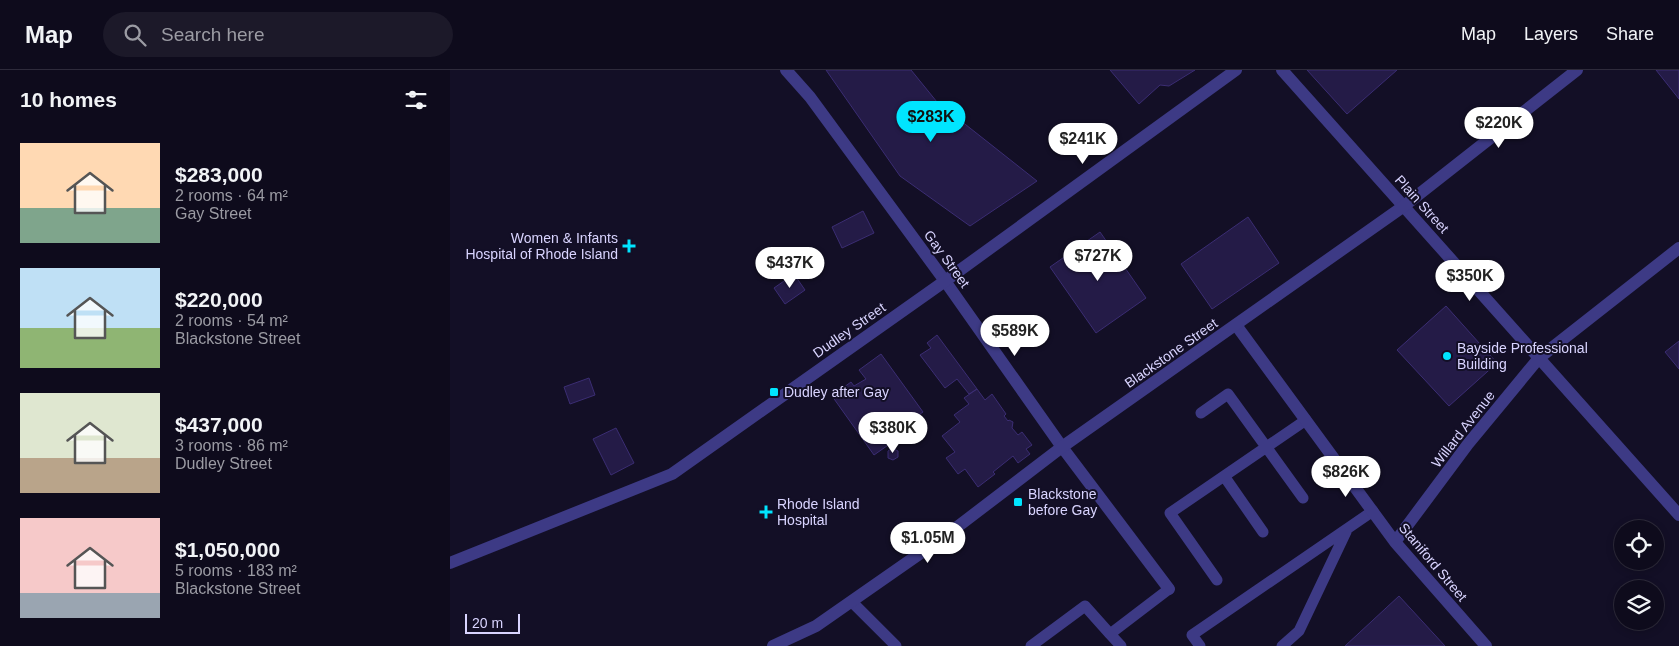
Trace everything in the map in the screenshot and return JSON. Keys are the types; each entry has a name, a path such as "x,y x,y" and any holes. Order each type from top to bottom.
{"street":[{"name":"Gay Street","path":"786,70 810,97 945,281 1062,448 1170,589"},
{"name":"Dudley Street","path":"450,563 672,474 945,281 1236,70"},
{"name":"Plain Street","path":"1282,70 1679,515"},
{"name":"Blackstone Street","path":"772,646 816,626 948,534 1062,448 1404,206 1577,70"},
{"name":"Willard Avenue","path":"1395,542 1468,444 1539,358 1679,248"},
{"name":"Staniford Street","path":"1236,325 1395,542 1486,646"}],"lane":[{"path":"1201,413 1228,394 1303,498"},
{"path":"1217,580 1170,513 1306,420"},
{"path":"1224,476 1263,532"},
{"path":"1200,646 1192,636 1347,531 1373,511"},
{"path":"1282,646 1299,631 1347,531"},
{"path":"1110,634 1170,589"},
{"path":"852,602 896,646"},
{"path":"1031,646 1085,606 1121,646"}],"building":[{"path":"826,70 911,70 937,102 1037,181 970,226 900,176"},
{"path":"1110,70 1195,70 1169,86 1160,85 1139,104"},
{"path":"1307,70 1397,70 1347,114"},
{"path":"1656,70 1679,70 1679,99"},
{"path":"863,211 874,233 842,248 832,227"},
{"path":"1248,217 1279,263 1212,309 1181,264"},
{"path":"1100,232 1146,298 1096,333 1050,267"},
{"path":"794,274 805,290 785,304 774,288"},
{"name":"Bayside Professional Building","path":"1446,306 1497,363 1449,406 1397,350"},
{"path":"937,335 977,389 969,394 957,379 945,388 920,355 931,348 927,343"},
{"path":"1679,341 1679,369 1665,352"},
{"path":"881,354 923,412 901,428 899,425 887,432 894,441 874,455 832,396 851,382 854,386 866,379 859,370"},
{"path":"589,378 595,395 570,404 564,387"},
{"path":"977,389 985,400 992,394 1006,414 1004,416 1008,421 1013,422 1012,428 1018,435 1022,432 1032,445 1026,449 1030,454 1018,463 1013,456 993,472 995,474 978,487 965,469 958,474 946,458 955,452 942,436 960,422 954,415 969,404 964,398"},
{"path":"616,428 634,463 611,475 593,439"},
{"path":"892,448 898,451 898,457 893,460 888,458 888,451"},
{"path":"1399,596 1445,646 1345,646"}],"place":[{"name":"Women & Infants Hospital of Rhode Island","path":"629,246"},
{"name":"Bayside Professional Building","path":"1447,356"},
{"name":"Dudley after Gay","path":"774,392"},
{"name":"Blackstone before Gay","path":"1018,502"},
{"name":"Rhode Island Hospital","path":"766,512"}]}
